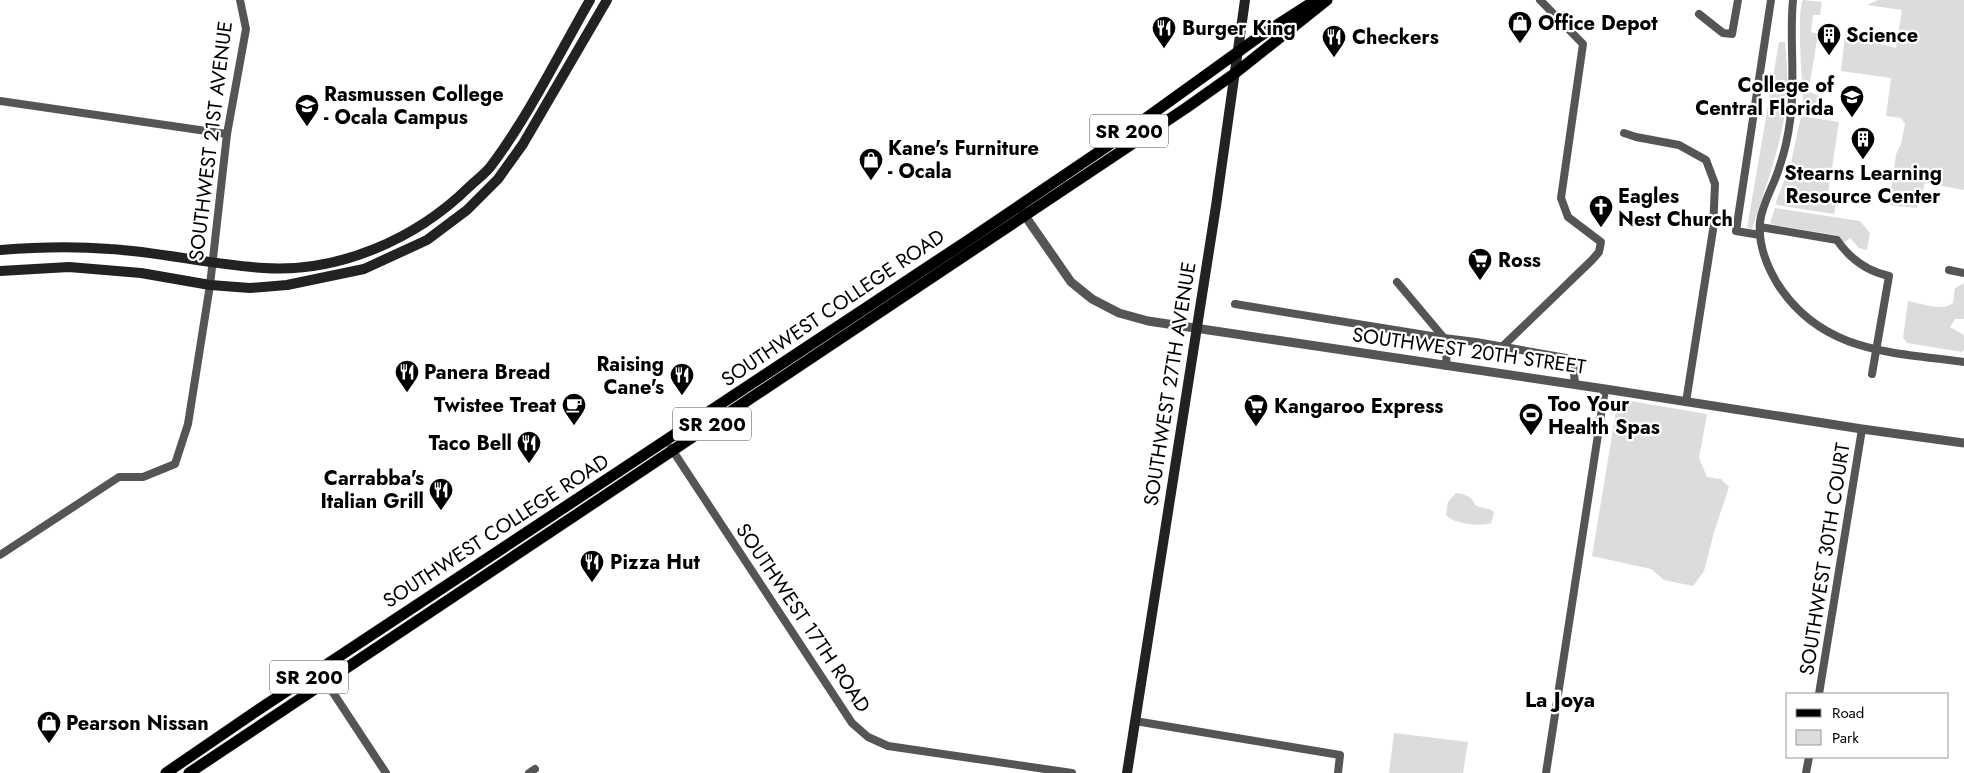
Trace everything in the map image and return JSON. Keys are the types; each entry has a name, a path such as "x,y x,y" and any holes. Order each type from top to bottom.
{"main road":[{"path":"0,250 111,249 212,262 289,269 349,258 397,239 448,207 490,168 506,145 590,0"},
{"path":"0,270 70,267 142,273 210,285 250,288 287,285 364,269 427,240 467,210 498,179 523,144 607,0"},
{"name":"SOUTHWEST 27TH AVENUE","path":"1127,773 1245,0"},
{"name":"SOUTHWEST COLLEGE ROAD","path":"1022,210 1260,36 1316,0"},
{"name":"SOUTHWEST COLLEGE ROAD","path":"189,773 326,682 669,446 1022,210 1234,74 1327,0"},
{"name":"SOUTHWEST COLLEGE ROAD","path":"166,773 255,712 669,446"}],"street":[{"name":"SOUTHWEST 21ST AVENUE","path":"0,555 119,477 143,477 175,464 188,424 210,285 228,134 246,29 240,0"},
{"path":"1503,346 1600,252 1601,242 1568,217 1561,198 1584,44 1540,0"},
{"path":"1699,14 1723,33 1732,34 1738,0"},
{"path":"1771,0 1736,231 1760,231 1837,240 1845,253 1859,264 1875,273 1889,276 1872,374"},
{"path":"1793,0 1793,90 1790,120 1782,159 1762,213 1760,231 1773,275 1790,302 1800,312 1832,335 1857,345 1876,349 1964,361"},
{"path":"0,101 228,134"},
{"path":"1624,133 1636,137 1679,144 1706,160 1715,184 1715,201 1708,260 1686,402"},
{"name":"SOUTHWEST 20TH STREET","path":"1022,210 1072,282 1092,299 1119,313 1148,321 1964,443"},
{"path":"1949,270 1964,273"},
{"path":"1397,282 1444,338 1447,348 1446,366"},
{"path":"1235,304 1503,346 1566,358 1573,363 1575,384"},
{"path":"1546,773 1605,389"},
{"name":"SOUTHWEST 30TH COURT","path":"1819,693 1862,429"},
{"name":"SOUTHWEST 17TH ROAD","path":"669,446 852,723 868,737 888,746 1072,773"},
{"path":"326,682 386,773"},
{"path":"1135,721 1340,755 1338,773"},
{"path":"1806,773 1809,758"}],"green space":[{"path":"1803,0 1822,2 1820,15 1813,15 1811,32 1818,34 1809,88 1810,92 1821,98 1820,108 1828,109 1822,114 1804,112 1800,35"},
{"path":"1878,0 1964,0 1964,190 1925,183 1917,208 1889,205 1896,154 1901,144 1905,124 1901,118 1886,116 1891,78 1841,71 1845,35 1896,48 1902,10 1867,5"},
{"path":"1779,42 1785,42 1788,83 1786,107 1776,154 1752,229 1747,228"},
{"path":"1801,116 1839,122 1828,194 1837,196 1834,214 1777,205 1776,202 1791,163"},
{"path":"1775,208 1860,221 1870,233 1867,250 1859,248 1850,238 1844,243 1836,235 1770,223"},
{"path":"1964,283 1964,319 1955,319 1950,327 1964,335 1964,350 1962,352 1907,343 1903,338 1908,301 1938,307 1949,306 1953,303 1955,288"},
{"path":"1618,399 1707,414 1699,458 1707,477 1721,479 1729,487 1704,571 1693,586 1664,580 1651,569 1592,556"},
{"path":"1456,493 1463,494 1473,500 1476,506 1492,510 1494,513 1491,523 1480,525 1467,524 1455,521 1446,515 1448,502"},
{"path":"1394,733 1468,742 1463,773 1389,773"}],"place":[{"name":"Office Depot","path":"1520,44"},
{"name":"Burger King","path":"1164,49"},
{"name":"Science","path":"1829,56"},
{"name":"Checkers","path":"1334,58"},
{"name":"College of Central Florida","path":"1852,118"},
{"name":"Rasmussen College - Ocala Campus","path":"307,127"},
{"name":"Stearns Learning Resource Center","path":"1863,160"},
{"name":"Kane's Furniture - Ocala","path":"871,181"},
{"name":"Eagles Nest Church","path":"1601,228"},
{"name":"Ross","path":"1480,281"},
{"name":"Panera Bread","path":"407,393"},
{"name":"Raising Cane's","path":"682,396"},
{"name":"Twistee Treat","path":"574,426"},
{"name":"Kangaroo Express","path":"1256,427"},
{"name":"Too Your Health Spas","path":"1531,436"},
{"name":"Taco Bell","path":"529,464"},
{"name":"Carrabba's Italian Grill","path":"441,511"},
{"name":"Pizza Hut","path":"592,583"},
{"name":"Pearson Nissan","path":"49,744"}],"district":[{"name":"La Joya","path":"1560,700"}]}
